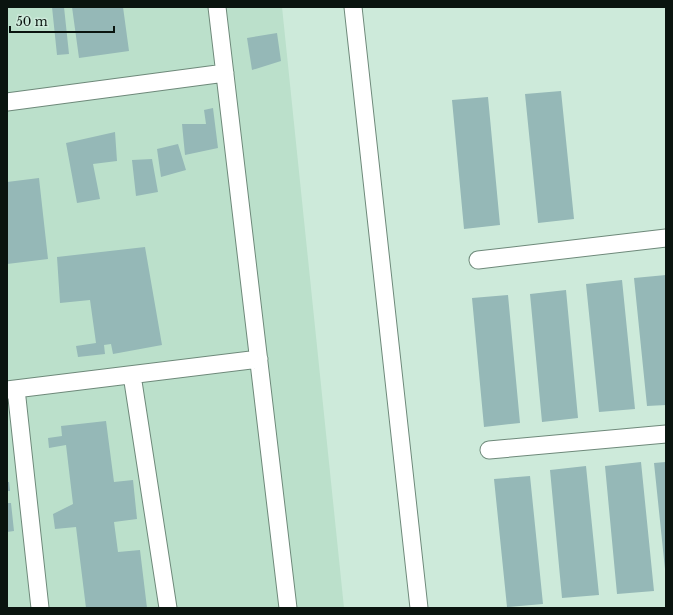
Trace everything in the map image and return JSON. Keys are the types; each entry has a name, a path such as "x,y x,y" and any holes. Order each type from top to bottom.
{"street":[{"path":"217,7 288,608"},
{"path":"353,7 419,608"},
{"path":"7,102 225,74"},
{"path":"478,260 666,238"},
{"path":"40,608 12,389 259,359"},
{"path":"132,375 168,608"},
{"path":"489,450 666,434"}],"shaded area":[{"path":"7,7 282,7 344,608 7,608"}],"building":[{"path":"52,7 64,7 69,54 57,55"},
{"path":"72,7 123,7 129,51 79,58"},
{"path":"277,33 281,61 252,70 247,38"},
{"path":"561,91 574,219 538,223 525,94"},
{"path":"488,97 500,225 464,229 452,100"},
{"path":"213,108 218,148 185,155 182,124 206,124 204,110"},
{"path":"115,132 117,161 93,164 100,199 77,203 66,143"},
{"path":"178,144 186,170 161,177 157,149"},
{"path":"152,159 158,192 136,196 132,160"},
{"path":"39,178 48,259 7,264 7,182"},
{"path":"145,247 162,345 113,354 111,344 104,345 105,354 78,357 76,346 96,343 90,300 60,303 57,257"},
{"path":"666,275 666,405 647,406 634,278"},
{"path":"622,280 635,409 599,412 586,284"},
{"path":"566,290 578,418 542,422 530,294"},
{"path":"508,295 520,423 484,427 472,298"},
{"path":"106,421 114,482 133,480 137,519 114,522 118,552 140,550 147,608 86,608 76,527 55,529 53,514 73,504 66,445 49,448 48,438 62,436 61,426"},
{"path":"641,462 654,591 617,594 605,466"},
{"path":"666,462 666,569 665,569 654,463"},
{"path":"586,466 599,595 562,598 550,470"},
{"path":"530,476 543,604 507,607 494,479"},
{"path":"7,482 9,482 10,491 7,491"},
{"path":"7,503 11,503 14,531 7,532"}]}
